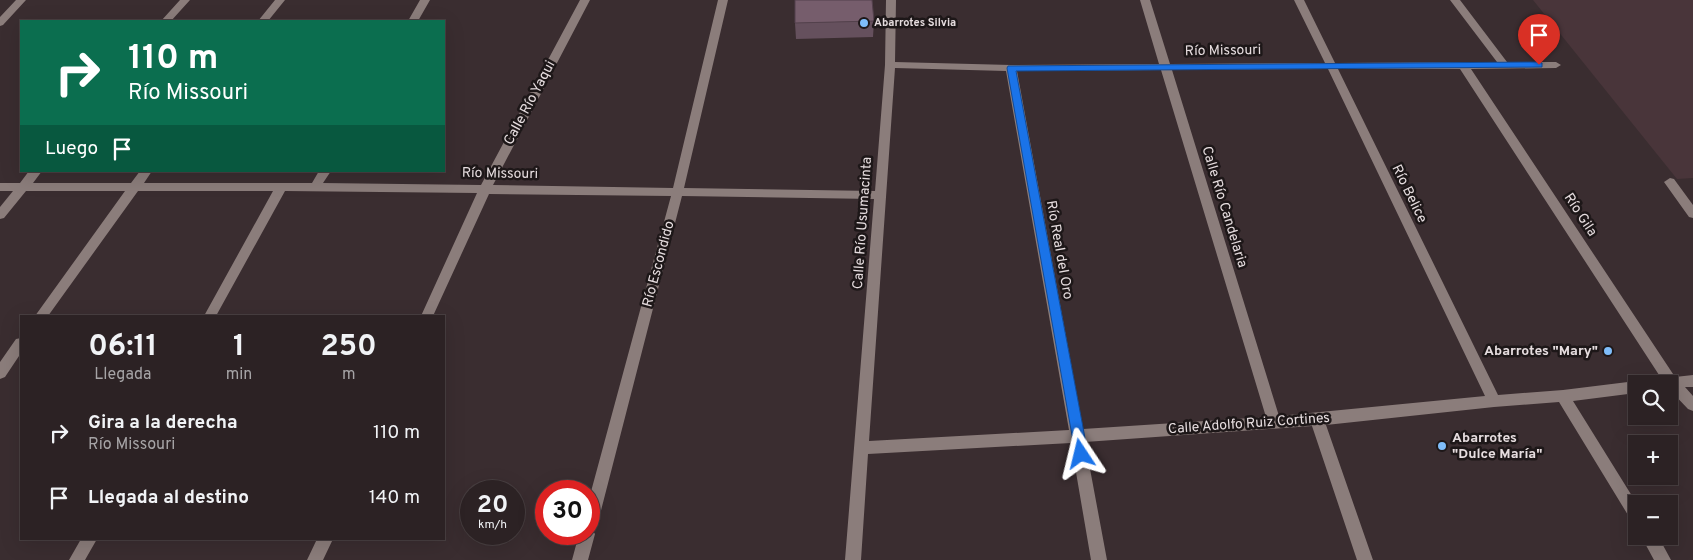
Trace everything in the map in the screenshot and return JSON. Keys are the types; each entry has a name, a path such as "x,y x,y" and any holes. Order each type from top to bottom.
{"street":[{"path":"0,23 21,0"},
{"path":"167,20 185,0"},
{"path":"264,20 280,0"},
{"path":"414,20 425,0"},
{"name":"Calle Río Yaqui","path":"427,315 485,189 585,0"},
{"name":"Río Escondido","path":"600,485 678,192 723,0"},
{"name":"Calle Río Usumacinta","path":"852,560 890,65 891,0"},
{"name":"Calle Río Candelaria","path":"1145,0 1274,422"},
{"name":"Río Belice","path":"1299,0 1329,65 1494,400"},
{"path":"1455,0 1504,65"},
{"name":"Río Missouri","path":"890,65 1011,68 1556,64"},
{"name":"Río Gila","path":"1463,65 1659,375"},
{"name":"Río Real del Oro","path":"1011,68 1099,560"},
{"path":"0,215 35,172"},
{"path":"42,315 145,172"},
{"path":"316,187 324,172"},
{"path":"1670,182 1693,214"},
{"name":"Río Missouri","path":"0,187 316,187 880,195"},
{"path":"211,315 281,187"},
{"path":"0,373 20,344"},
{"path":"1678,382 1693,381"},
{"name":"Calle Adolfo Ruiz Cortines","path":"861,448 1317,420 1494,400 1563,396 1628,387"},
{"name":"Río Gila","path":"1678,394 1693,405"},
{"path":"1563,396 1628,502"},
{"path":"1317,420 1365,560"},
{"path":"77,560 87,540"},
{"path":"315,560 325,540"},
{"path":"580,560 584,545"},
{"path":"1655,545 1664,560"}],"shaded area":[{"path":"1533,0 1693,0 1693,178 1677,179"}],"building":[{"path":"795,0 872,0 874,21 795,23"}],"place":[{"name":"Abarrotes Silvia","path":"864,23"},
{"name":"Abarrotes \"Mary\"","path":"1608,351"},
{"name":"Abarrotes \"Dulce María\"","path":"1442,446"}],"route":[{"path":"1081,454 1011,68 1539,65"}]}
